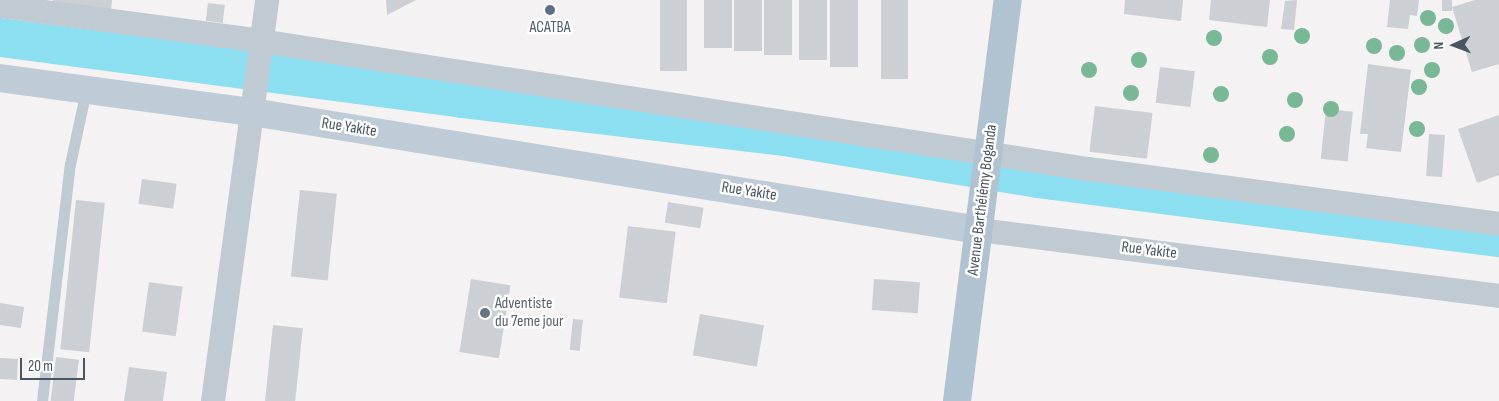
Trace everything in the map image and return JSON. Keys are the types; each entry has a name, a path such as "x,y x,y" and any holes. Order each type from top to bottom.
{"main road":[{"name":"Avenue Barthélémy Boganda","path":"957,401 1008,0"},
{"name":"Rue Yakite","path":"0,78 252,112 980,217"}],"street":[{"path":"213,401 267,0"},
{"path":"0,6 261,41 989,153 1499,224"},
{"name":"Rue Yakite","path":"980,217 1499,296"}],"lane":[{"path":"42,401 70,164 86,90"}],"building":[{"path":"53,0 112,0 111,12 52,4"},
{"path":"386,0 416,0 387,15"},
{"path":"660,0 687,0 687,71 660,71"},
{"path":"704,0 732,0 732,48 704,48"},
{"path":"734,0 762,0 762,51 734,51"},
{"path":"764,0 792,0 792,55 764,55"},
{"path":"799,0 827,0 827,60 799,60"},
{"path":"830,0 858,0 858,67 830,67"},
{"path":"881,0 908,0 908,79 881,79"},
{"path":"1125,0 1183,0 1181,21 1124,14"},
{"path":"1211,0 1270,0 1267,27 1209,20"},
{"path":"1297,0 1294,30 1281,29 1285,1"},
{"path":"1390,0 1419,0 1417,16 1410,15 1408,29 1387,27"},
{"path":"1442,0 1452,0 1452,11 1442,11"},
{"path":"1475,0 1499,0 1499,64 1472,72 1452,7"},
{"path":"208,3 225,5 223,23 206,21"},
{"path":"1368,64 1411,70 1401,152 1366,148 1368,134 1360,134"},
{"path":"1160,67 1195,71 1190,107 1156,103"},
{"path":"1095,106 1153,113 1147,159 1089,152"},
{"path":"1326,109 1353,112 1348,162 1321,159"},
{"path":"1499,115 1499,175 1477,183 1458,129"},
{"path":"1429,134 1445,135 1442,177 1426,176"},
{"path":"142,179 177,184 173,209 139,204"},
{"path":"300,190 337,194 328,280 291,277"},
{"path":"76,200 105,203 89,352 60,349"},
{"path":"668,202 704,208 700,228 665,223"},
{"path":"628,226 676,232 667,303 619,297"},
{"path":"471,279 511,285 499,358 459,352"},
{"path":"874,279 920,282 918,313 872,310"},
{"path":"149,282 183,287 176,336 142,332"},
{"path":"0,303 24,307 21,328 0,325"},
{"path":"700,314 764,325 757,367 693,355"},
{"path":"573,319 583,320 580,351 570,350"},
{"path":"273,325 303,328 295,401 265,401"},
{"path":"56,357 79,360 74,401 51,401"},
{"path":"0,358 18,359 17,380 0,379"},
{"path":"129,367 167,372 163,401 124,401"}],"waterway":[{"path":"0,37 461,98 784,136 1037,178 1499,237"}],"place":[{"name":"ACATBA","path":"550,10"},
{"name":"Adventiste du 7eme jour","path":"485,313"}]}
